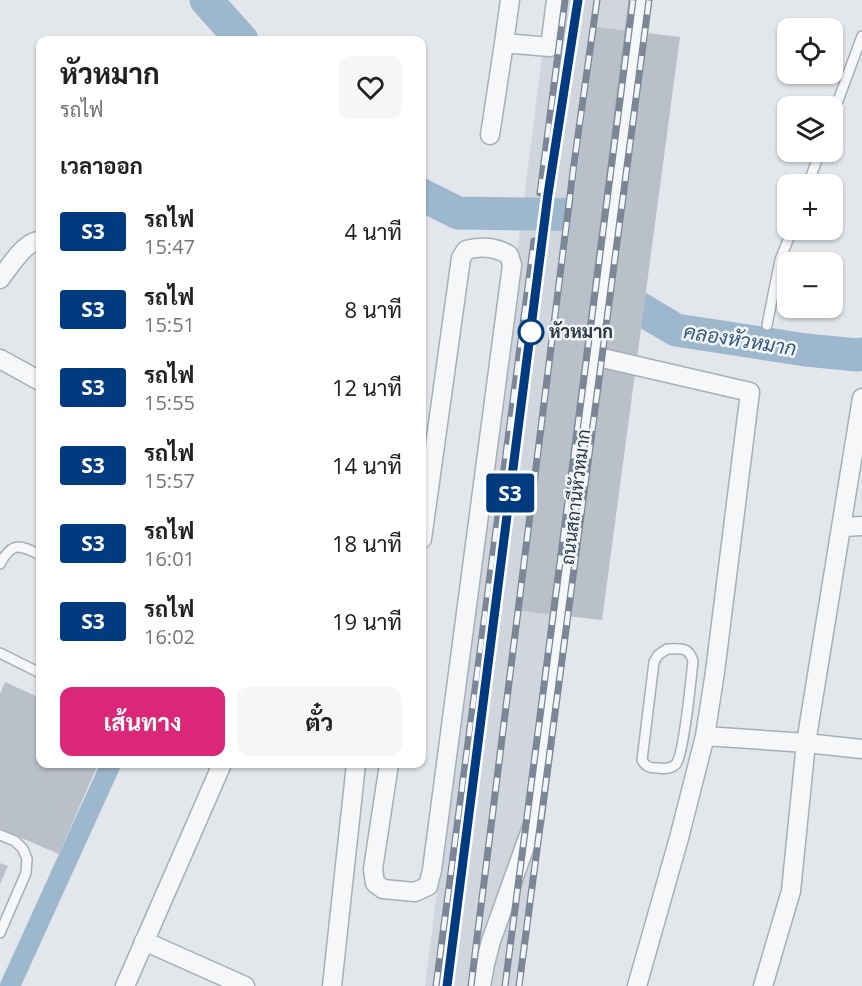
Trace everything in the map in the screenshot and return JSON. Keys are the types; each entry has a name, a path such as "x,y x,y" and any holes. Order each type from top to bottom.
{"street":[{"path":"490,135 510,0"},
{"path":"504,43 550,47 556,0"},
{"name":"ถนนสถานีหัวหมาก","path":"482,986 488,952 534,821 639,0"},
{"path":"0,279 28,244 36,241"},
{"path":"387,768 373,869 375,883 383,889 415,892 428,886 432,870 512,265 509,255 500,250 475,247 466,250 460,258 426,495"},
{"path":"594,356 750,392 704,665 705,736 637,986"},
{"path":"0,359 36,379"},
{"path":"763,986 791,891 806,743 862,398"},
{"path":"842,527 862,526"},
{"path":"705,736 862,749"},
{"path":"125,986 220,768"},
{"path":"332,986 356,768"},
{"path":"144,941 245,986"}],"lane":[{"path":"840,96 862,36"},
{"path":"767,325 780,260 788,240"},
{"path":"0,564 6,552 15,547 25,547 36,553"},
{"path":"667,649 685,649 704,665 677,763 671,768 651,768 645,765 642,760 654,662 658,655 667,649"},
{"path":"0,653 36,671"},
{"path":"0,835 15,841 23,849 27,859 26,873 0,933"}],"shaded area":[{"path":"549,0 647,0 517,986 425,986"}],"building":[{"path":"596,27 680,37 602,620 520,611"},
{"path":"5,682 36,696 36,768 96,768 59,854 0,829 0,694"},
{"path":"0,863 8,866 0,884"}],"waterway":[{"name":"คลองหัวหมาก","path":"206,0 238,36"},
{"name":"คลองหัวหมาก","path":"426,197 458,213 617,215"},
{"name":"คลองหัวหมาก","path":"621,277 622,298 676,330 806,350 862,354"},
{"path":"10,986 109,768"}],"railway":[{"path":"540,193 565,0"},
{"path":"447,986 548,194 578,0"},
{"path":"471,986 574,164 597,0"},
{"path":"505,986 633,0"},
{"path":"519,986 649,0"},
{"path":"436,986 534,241"}],"train":[{"name":"S3","path":"447,986 548,194 578,0"}],"place":[{"name":"หัวหมาก","path":"531,332"}]}
